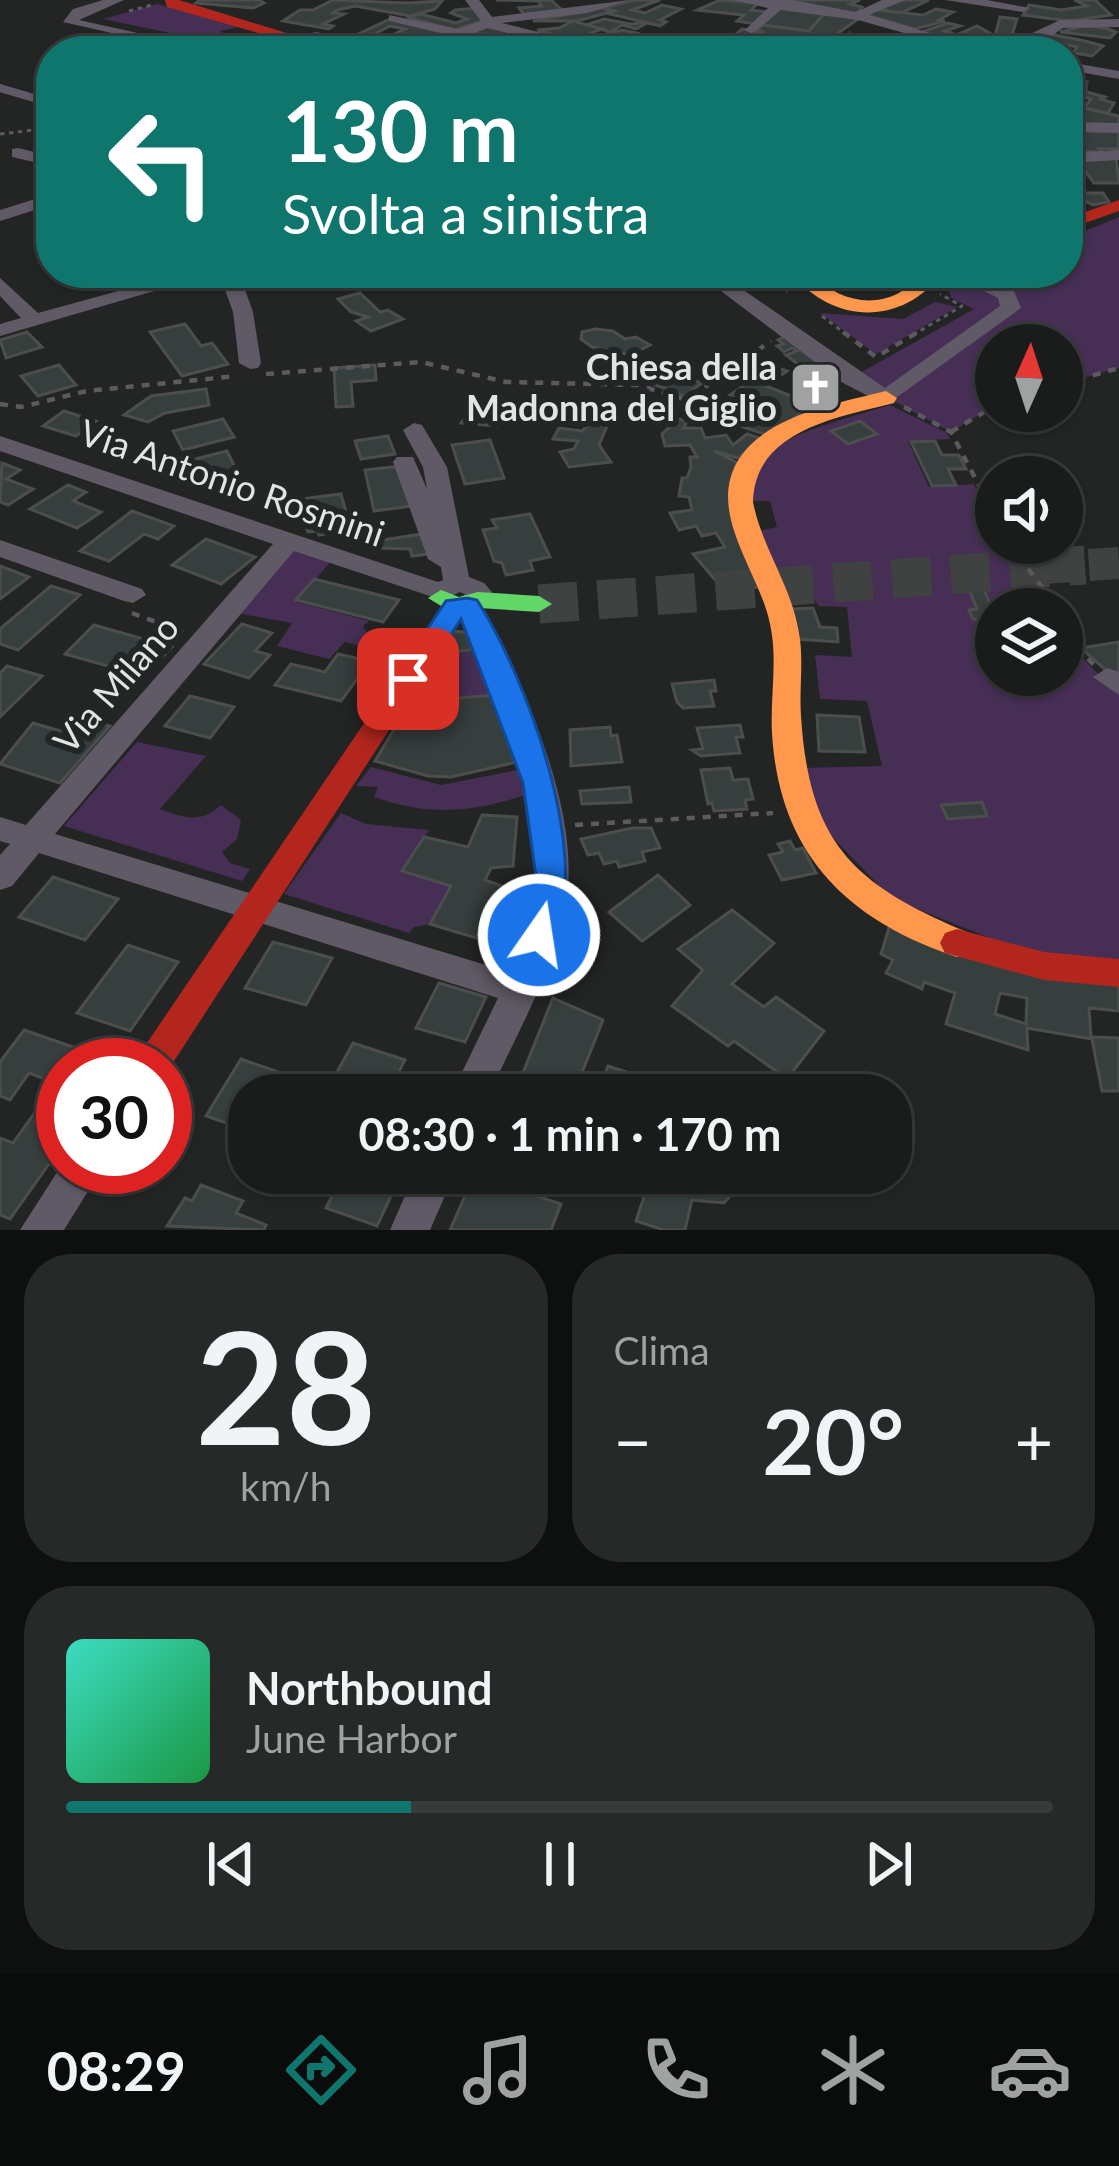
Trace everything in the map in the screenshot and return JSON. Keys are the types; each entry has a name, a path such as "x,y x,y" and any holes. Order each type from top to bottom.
{"street":[{"path":"117,0 74,14 70,22 127,36"},
{"path":"172,0 172,4 291,36"},
{"path":"472,0 488,22 540,36"},
{"path":"445,36 488,22 623,0"},
{"path":"740,0 859,16 928,36"},
{"path":"859,16 870,7 898,0"},
{"path":"752,30 781,3"},
{"path":"913,32 957,11 1026,4 1016,36"},
{"path":"1042,36 1060,24 1119,16"},
{"path":"394,19 465,36"},
{"path":"1105,46 1119,33"},
{"path":"1088,75 1091,89 1119,91"},
{"path":"1083,127 1119,128"},
{"path":"18,153 36,157"},
{"path":"1083,157 1119,155"},
{"path":"0,216 36,204"},
{"path":"1083,218 1119,205"},
{"path":"0,284 31,316"},
{"path":"0,330 152,288"},
{"path":"234,288 250,363"},
{"path":"728,288 788,332 894,394"},
{"path":"805,288 824,297 879,307 927,288"},
{"path":"993,288 1007,295 1011,308 894,394 835,412 770,442 749,458 740,486 748,530 786,627 787,720 806,827 868,895 919,929 977,952 1049,968 1119,974"},
{"path":"169,1038 458,596 435,467 413,430"},
{"name":"Via Antonio Rosmini","path":"0,442 458,596"},
{"path":"405,462 458,596 484,634 530,760 553,877 549,902 517,989 479,1074"},
{"name":"Via Milano","path":"0,878 16,834 205,641 290,540"},
{"path":"0,548 133,595"},
{"path":"458,596 539,604"},
{"path":"16,834 517,989"},
{"path":"40,1230 64,1194"},
{"path":"410,1230 426,1194"}],"lane":[{"path":"0,88 36,99"}],"path":[{"path":"0,134 36,130"},
{"path":"814,310 876,357 962,306 941,288"},
{"path":"0,404 21,407 87,391 383,362 421,362 506,382 646,386 686,400 788,332"},
{"path":"1083,378 1119,368"},
{"path":"916,414 951,432 975,478"},
{"path":"951,432 975,417"},
{"path":"133,595 122,609 205,641"},
{"path":"1083,653 1113,681"},
{"path":"545,826 786,812"}],"shaded area":[{"path":"157,4 243,26 220,31 228,36 185,36 103,19"},
{"path":"1119,217 1119,368 1083,378 1083,324 975,324 975,418 951,432 851,378 974,309 951,298 948,288 1083,288 1083,232"},
{"path":"935,302 957,307 876,354 820,313 903,319"},
{"path":"890,405 947,433 950,439 908,441 929,487 974,484 975,564 1021,564 1039,588 975,588 975,696 1083,696 1083,658 1119,689 1119,965 1046,960 892,899 811,815 801,768 882,766 867,701 820,699 815,655 852,657 847,607 819,606 814,599 790,600 758,531 777,527 770,501 751,501 758,473 773,449 829,424"},
{"path":"292,545 330,562 297,602 369,621 363,626 372,641 399,647 393,654 345,642 329,659 277,646 292,623 236,613"},
{"path":"478,649 494,695 447,699 416,693 440,653"},
{"path":"137,742 206,756 160,809 192,818 221,805 241,820 237,839 222,852 230,863 250,869 242,881 64,826"},
{"path":"371,767 441,785 517,770 525,795 467,809 412,807 374,797 378,787 356,786"},
{"path":"341,813 366,824 429,830 402,871 451,886 430,924 409,933 284,894"}],"building":[{"path":"333,0 442,1 435,9 410,16 355,6 338,10 333,13 344,14 323,24 333,26 329,29 283,21"},
{"path":"496,0 551,0 563,11 524,14 519,8 542,6 538,1"},
{"path":"660,0 632,10 645,13 662,5 681,9 660,20 666,22 660,26 602,8"},
{"path":"720,0 758,3 751,10 768,12 755,24 737,21 744,15 697,10"},
{"path":"787,0 860,0 850,4 862,7 856,14"},
{"path":"929,0 899,14 876,7"},
{"path":"1074,0 1095,0 1111,15 1069,21 1023,15 1029,5 1061,10 1087,6"},
{"path":"196,3 264,3 253,8"},
{"path":"782,6 826,12 809,31 762,25"},
{"path":"475,8 485,20 455,30 407,17 421,14 456,23 467,19 451,13"},
{"path":"602,8 614,11 577,21 533,21"},
{"path":"936,9 953,12 939,20 945,21 915,29 866,15 877,10 923,15"},
{"path":"826,12 861,17 834,36 733,36 742,29 765,33 757,29 762,25 809,31"},
{"path":"1000,17 1017,19 1012,36 995,36"},
{"path":"390,19 449,32 390,36 405,29 390,26 371,36 354,36"},
{"path":"604,19 649,22 636,29 622,25 610,32 586,25"},
{"path":"573,21 602,29 583,36 537,30"},
{"path":"948,23 960,26 945,31 960,36 936,36 921,32"},
{"path":"480,25 529,36 496,36 460,31"},
{"path":"1086,25 1116,32 1110,38 1060,32"},
{"path":"977,26 995,36 961,33"},
{"path":"622,30 636,33 630,36 597,36"},
{"path":"1083,41 1103,46 1092,56 1083,55"},
{"path":"1083,91 1114,103 1108,113 1084,108 1091,99"},
{"path":"1083,109 1119,116 1119,127 1083,126"},
{"path":"1083,129 1119,130 1119,149 1099,149 1103,154 1083,150"},
{"path":"1116,157 1119,183 1094,183 1083,168 1083,159"},
{"path":"1083,193 1103,193 1109,202 1093,205 1083,200"},
{"path":"360,293 380,312 388,310 403,319 371,331 356,321 368,317 351,312 338,299"},
{"path":"185,324 201,346 212,343 228,364 182,376 150,332"},
{"path":"613,331 625,339 636,337 650,345 631,355 592,347 581,339 582,332"},
{"path":"27,332 42,347 6,358 0,340"},
{"path":"786,336 825,364 800,366 786,355 797,351 784,352 777,346 784,344 778,340"},
{"path":"59,365 76,385 38,396 21,376"},
{"path":"375,365 376,380 351,382 353,406 336,407 334,368"},
{"path":"773,366 787,371 766,386 814,405 767,435 716,418 724,410 740,416 753,406 730,395"},
{"path":"681,376 702,383 684,396 650,383 659,377 672,382"},
{"name":"Chiesa della Madonna del Giglio","path":"805,376 839,390 821,403 796,390 803,386 795,382"},
{"path":"206,389 209,405 165,413 148,422 124,415 151,396"},
{"path":"497,405 513,406 510,415 501,415 497,426 461,423 474,407 495,409"},
{"path":"64,411 96,421 76,436 43,426"},
{"path":"223,419 234,437 183,450 173,431"},
{"path":"678,419 688,421 683,428 701,428 705,438 726,435 733,445 747,434 762,439 738,458 714,451 736,462 734,475 764,585 728,595 693,554 725,547 716,533 702,536 696,526 679,530 670,513 692,510 689,497 679,496 682,478 687,478 691,467 690,457 697,457 690,445 665,446 662,434"},
{"path":"860,421 877,434 848,444 831,431"},
{"path":"589,424 607,426 599,445 611,462 569,467 560,452 574,449 578,441 553,439 559,428 582,431"},
{"path":"388,436 395,454 361,459 355,441"},
{"path":"490,440 504,478 465,484 452,445"},
{"path":"935,441 942,455 959,455 966,469 948,469 956,485 932,486 911,442"},
{"path":"227,451 240,478 199,487 187,461"},
{"path":"2,463 20,470 6,479 33,489 8,505 0,502"},
{"path":"401,466 412,506 374,511 365,470"},
{"path":"68,485 86,492 73,501 101,512 77,528 30,509"},
{"path":"341,494 351,530 308,532 294,500"},
{"path":"132,511 174,526 158,539 144,534 109,561 80,551"},
{"path":"530,514 550,557 530,561 533,570 506,575 502,563 494,561 483,530 497,528 492,520"},
{"path":"422,534 429,554 412,556 410,549 378,548 376,541"},
{"path":"206,539 255,557 221,584 172,565"},
{"path":"0,566 29,577 0,599"},
{"path":"961,570 976,570 983,588 975,588 975,604"},
{"path":"314,579 399,600 383,622 296,600"},
{"path":"51,586 80,595 18,650 0,644 0,629"},
{"path":"813,608 820,627 837,628 838,642 796,639 790,609"},
{"path":"242,624 272,633 255,651 270,655 249,678 204,664"},
{"path":"94,625 172,647 144,676 65,654"},
{"path":"453,631 473,633 478,649 440,653"},
{"path":"1119,642 1119,682 1083,650"},
{"path":"338,654 386,665 374,683 357,679 341,701 275,685 291,664 325,672"},
{"path":"7,666 42,676 0,717 0,673"},
{"path":"714,680 716,691 710,691 714,706 683,708 677,702 672,684"},
{"path":"416,693 447,699 494,695 517,762 451,777 428,776 375,761"},
{"path":"190,696 234,707 210,738 165,726"},
{"path":"817,715 859,717 865,752 819,751"},
{"path":"78,717 110,726 60,783 0,764 33,723 64,732"},
{"path":"740,725 743,737 736,737 740,753 701,756 692,750 703,749 697,728"},
{"path":"610,727 611,736 617,735 622,762 571,766 570,730"},
{"path":"730,768 733,780 748,779 753,799 745,800 747,809 714,811 712,803 708,804 701,770"},
{"path":"629,787 631,802 582,804 580,791"},
{"path":"982,802 987,816 948,819 941,805"},
{"path":"482,815 517,817 513,866 491,868 485,880 502,886 476,938 430,924 451,886 402,871 424,837 468,847"},
{"path":"651,828 660,848 642,852 645,861 619,867 617,861 604,864 599,853 588,855 581,839"},
{"path":"790,841 795,850 803,848 816,873 782,880 769,855 783,852 778,844"},
{"path":"658,875 690,905 642,941 609,912"},
{"path":"53,877 118,899 85,940 19,917"},
{"path":"732,910 774,943 732,984 764,1007 776,997 824,1031 791,1074 780,1074 734,1041 728,1046 672,1006 703,970 678,949"},
{"path":"892,918 1119,984 1119,1011 1089,1008 1091,1037 1119,1038 1119,1091 1102,1091 1092,1039 1027,1028 1028,1050 946,1024 955,993 924,982 922,989 886,973 893,960 881,954","holes":["1000,993 1027,998 1026,1024 995,1014"]},
{"path":"273,942 332,958 306,1005 245,988"},
{"path":"128,945 178,962 130,1031 77,1013"},
{"path":"439,983 486,997 465,1042 416,1028"},
{"path":"553,998 603,1020 581,1074 522,1074"},
{"path":"24,1030 47,1038 36,1038 36,1076 29,1073 10,1100 0,1096 0,1062"},
{"path":"353,1043 405,1060 398,1074 336,1074"},
{"path":"241,1059 284,1074 232,1074"},
{"path":"608,1066 632,1074 605,1074"},
{"path":"228,1080 228,1124 206,1116"},
{"path":"36,1111 36,1182 10,1219 0,1215 0,1138 13,1143"},
{"path":"201,1185 243,1201 236,1213 266,1225 264,1230 167,1226 185,1198 192,1201"},
{"path":"333,1194 392,1194 377,1226 326,1208"},
{"path":"466,1194 530,1194 561,1204 551,1230 450,1230"},
{"path":"645,1194 732,1194 724,1203 692,1200 685,1230 664,1230 636,1221"}],"tunnel":[{"path":"1083,87 1088,88"},
{"path":"1053,567 1119,563"},
{"path":"1053,567 1085,565"},
{"path":"539,604 1053,567"},
{"path":"1042,568 1053,567"}],"traffic: fast":[{"path":"441,598 456,607 478,600 539,604"}],"traffic: slow":[{"path":"815,288 830,298 868,308 887,306 921,288"},
{"path":"886,398 810,421 772,439 748,463 741,502 744,522 785,630 789,755 807,827 835,865 872,898 957,943"}],"traffic: jam":[{"path":"172,0 172,4 285,36"},
{"path":"1083,218 1119,205"},
{"path":"169,1038 456,607"},
{"path":"957,943 1044,966 1119,973"}],"place":[{"name":"Chiesa della Madonna del Giglio","path":"816,388"}],"route":[{"path":"408,679 456,607 467,606 484,634 538,783 553,877 539,935"}]}
